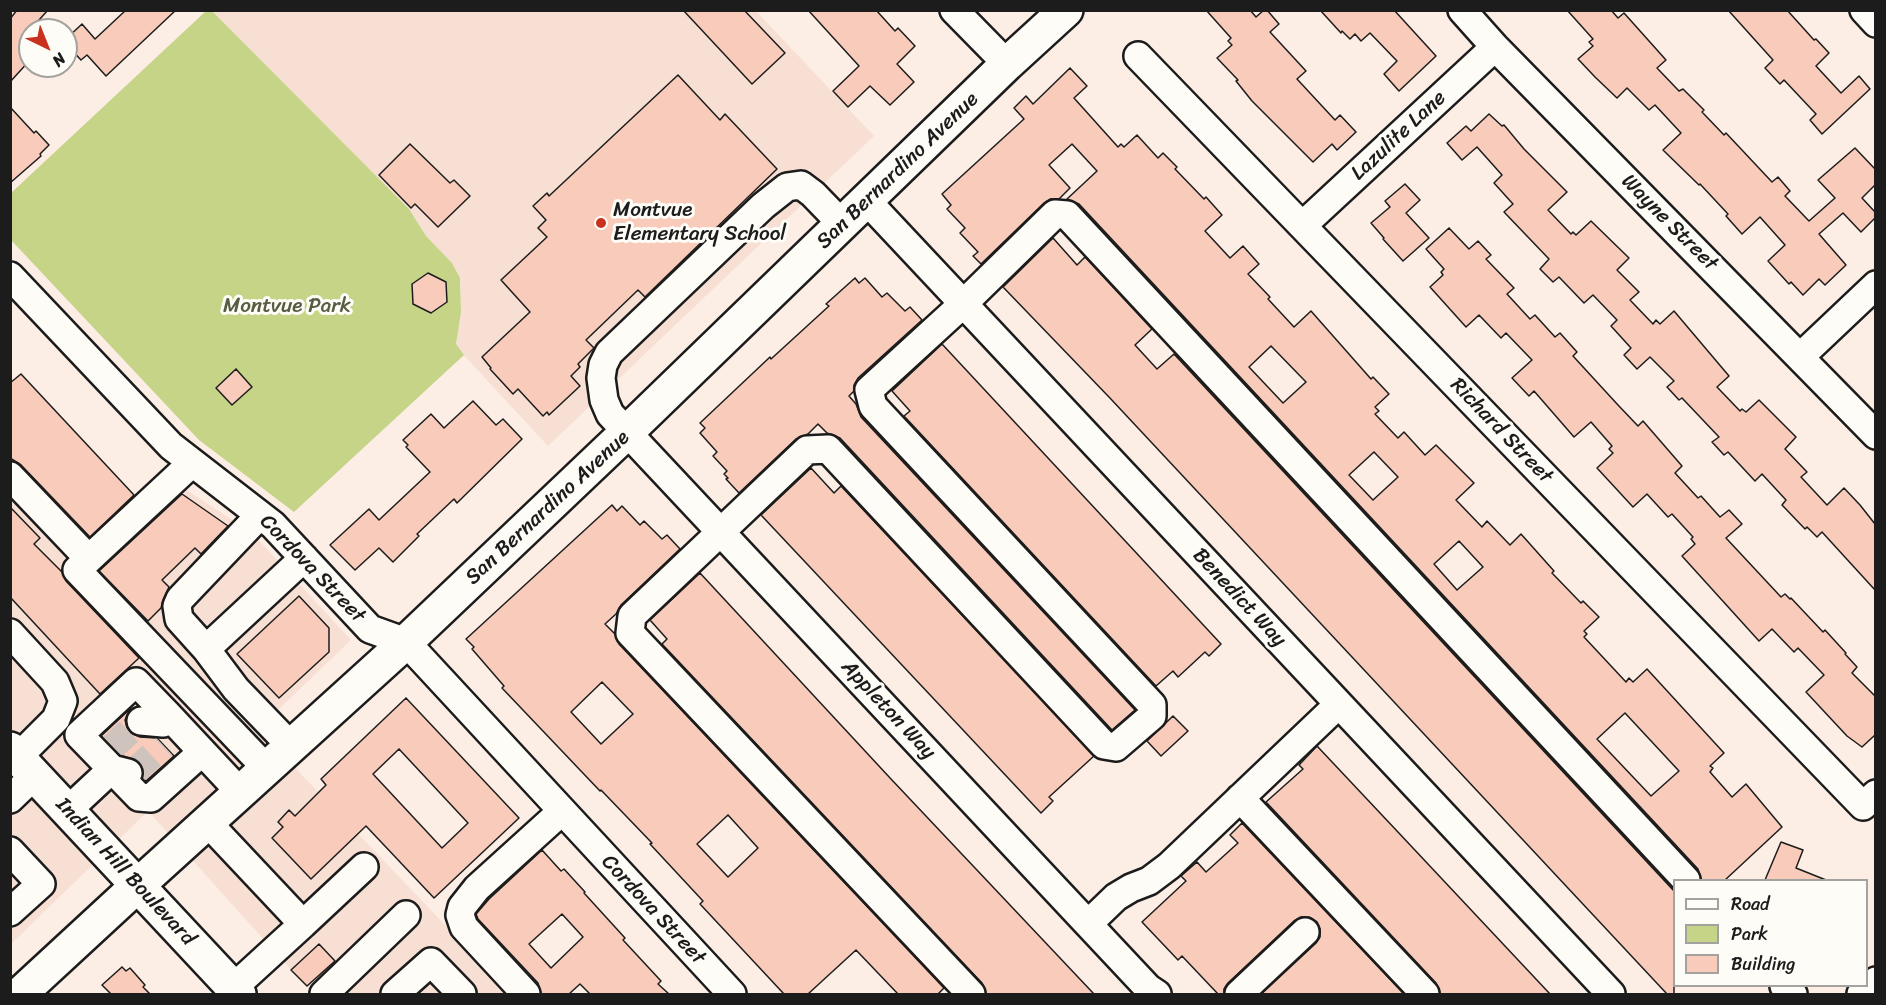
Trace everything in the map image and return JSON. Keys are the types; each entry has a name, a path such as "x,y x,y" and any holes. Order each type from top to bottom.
{"main road":[{"name":"San Bernardino Avenue","path":"28,992 137,886 406,642 843,225 1007,64 1066,10"},
{"name":"Indian Hill Boulevard","path":"21,760 236,991"}],"street":[{"path":"954,10 1007,64"},
{"name":"Wayne Street","path":"1462,10 1495,47 1875,435"},
{"path":"1864,10 1875,23"},
{"name":"Lazulite Lane","path":"1303,225 1495,47"},
{"name":"Richard Street","path":"1138,56 1869,800"},
{"name":"Appleton Way","path":"843,225 801,185 787,187 763,206 609,353 603,365 601,378 604,400 610,414 1153,991"},
{"name":"Benedict Way","path":"867,201 1611,994"},
{"path":"971,994 630,633 632,616 807,450 828,449 1104,745 1116,747 1152,716 1152,705 873,406 869,390 963,304 1055,214 1067,214 1685,879"},
{"name":"Cordova Street","path":"10,276 171,446 273,525 370,629 406,642 732,994"},
{"path":"1800,357 1875,285"},
{"path":"192,463 77,570 266,768"},
{"path":"10,476 89,559"},
{"path":"260,515 180,599 177,614 236,689 291,746"},
{"path":"206,649 304,558"},
{"path":"10,799 21,760 56,719 63,701 55,682 12,636"},
{"path":"202,752 151,798 139,796 118,764 79,735 136,682 159,726 202,752 240,792"},
{"path":"1088,924 1116,897 1160,874 1339,704"},
{"path":"67,811 118,764"},
{"path":"1240,798 1425,994"},
{"path":"526,994 464,927 460,915 462,907 477,888 562,811"},
{"path":"207,822 303,924"},
{"path":"10,851 40,884 10,912"},
{"path":"236,991 364,867"},
{"path":"324,994 406,915"},
{"path":"1239,994 1305,932"},
{"path":"395,994 431,962 462,994"},
{"path":"1861,994 1875,981"}],"shaded area":[{"name":"Montvue Elementary School","path":"212,11 756,11 874,136 548,446 458,349 456,344 461,312 461,288 460,278 452,263 426,236 409,209"},
{"path":"173,481 252,533 351,640 258,729 511,994 313,994 148,811 11,944 11,500 76,569"}],"green space":[{"name":"Montvue Park","path":"206,11 212,11 409,209 426,236 452,263 460,278 461,312 456,344 464,355 294,512 199,440 11,240 11,193"}],"building":[{"path":"17,10 48,10 41,18 18,18 18,73 10,82 10,19"},
{"path":"126,10 176,10 106,76 87,55 81,60 78,57 78,28 82,24 95,39"},
{"path":"683,10 744,10 785,53 752,84"},
{"path":"808,10 876,10 895,31 898,28 915,46 897,64 914,82 890,105 870,86 848,107 833,91 859,66"},
{"path":"1206,10 1250,10 1256,17 1267,10 1279,24 1270,32 1306,71 1297,79 1335,120 1340,115 1356,132 1337,150 1332,144 1313,162 1252,101 1236,81 1238,80 1217,58 1232,45 1228,41 1231,38"},
{"path":"1320,10 1394,10 1436,56 1399,91 1384,74 1397,61 1370,33 1361,41 1355,34 1350,39 1342,31 1341,33"},
{"path":"1567,10 1611,10 1618,18 1624,13 1666,60 1657,68 1679,91 1683,89 1724,135 1726,133 1772,182 1778,177 1790,191 1785,196 1809,221 1835,198 1818,180 1855,148 1875,169 1875,185 1862,198 1875,212 1875,218 1861,232 1843,213 1819,234 1846,265 1825,285 1819,279 1803,295 1791,282 1789,284 1768,261 1785,245 1760,217 1742,234 1726,216 1728,214 1700,184 1663,150 1681,133 1655,105 1649,110 1627,88 1617,98 1578,59 1593,46 1589,42 1593,39"},
{"path":"1728,10 1787,10 1829,53 1816,66 1841,93 1859,76 1870,89 1822,134 1810,120 1816,114 1784,80 1780,84 1765,68 1773,60"},
{"path":"1070,68 1087,86 1074,98 1118,147 1121,144 1124,147 1137,135 1158,158 1163,153 1177,167 1175,169 1222,215 1205,231 1230,258 1243,246 1259,264 1248,274 1294,327 1311,311 1371,379 1373,377 1389,394 1375,407 1379,411 1375,414 1398,438 1404,432 1425,455 1436,445 1474,483 1456,500 1482,527 1487,521 1510,545 1521,534 1554,571 1552,573 1581,603 1583,601 1599,617 1584,631 1587,634 1584,637 1626,682 1629,678 1633,682 1647,669 1724,753 1710,766 1713,768 1710,772 1732,797 1746,784 1782,827 1726,879 1701,879 1698,869 1079,204 1067,199 1097,171 1072,144 1049,165 1070,188 1059,199 1050,199 1044,203 981,264 973,256 978,252 960,233 965,228 947,209 951,205 942,194 1024,119 1014,108 1026,96 1033,104","holes":["1271,346 1306,382 1283,403 1249,367","1374,452 1398,477 1373,500 1349,475","1459,541 1483,567 1457,590 1434,564","1625,713 1679,771 1651,796 1597,739"]},
{"path":"678,75 720,120 725,114 777,169 645,297 638,290 586,340 594,348 578,364 580,367 571,376 580,386 549,415 547,412 543,416 518,389 513,394 482,357 530,312 501,280 547,237 538,228 546,220 533,206 547,193 549,196"},
{"path":"10,107 34,133 36,131 49,145 40,154 41,156 10,183"},
{"path":"1489,114 1502,126 1504,125 1524,149 1567,192 1548,210 1571,234 1573,232 1576,235 1591,221 1629,258 1617,270 1639,292 1630,300 1653,324 1656,320 1660,324 1674,311 1729,376 1717,387 1740,411 1742,409 1746,412 1759,400 1796,437 1785,449 1807,472 1801,477 1827,505 1844,488 1860,505 1875,524 1875,590 1822,532 1817,537 1807,527 1805,529 1782,505 1786,500 1762,474 1755,481 1728,452 1724,455 1712,442 1719,437 1682,398 1679,400 1667,387 1674,381 1650,357 1637,369 1624,355 1631,348 1611,326 1617,320 1593,295 1584,303 1559,277 1553,282 1540,269 1549,259 1504,212 1513,204 1494,183 1502,175 1477,147 1462,160 1447,143 1466,126 1471,131"},
{"path":"410,144 450,183 454,180 470,196 438,227 415,204 411,208 379,175"},
{"path":"1405,184 1420,200 1406,213 1429,238 1403,261 1371,223 1390,207 1385,201"},
{"path":"1449,228 1469,249 1478,241 1491,255 1486,259 1514,288 1507,294 1530,319 1535,315 1555,337 1560,333 1577,352 1573,356 1618,405 1638,426 1643,421 1682,466 1675,473 1698,498 1701,496 1720,517 1729,510 1742,524 1726,538 1781,597 1785,594 1791,598 1846,653 1857,667 1852,673 1875,696 1875,735 1862,747 1847,736 1806,692 1824,675 1798,648 1794,652 1772,629 1759,641 1682,556 1695,544 1691,539 1693,537 1672,514 1668,517 1647,494 1633,507 1597,468 1613,453 1609,449 1612,446 1591,422 1574,437 1534,391 1529,396 1512,378 1532,360 1506,333 1501,338 1479,315 1466,327 1430,287 1443,275 1441,272 1444,269 1426,249"},
{"path":"1053,238 1077,265 1085,257 1152,329 1135,345 1157,369 1174,354 1673,890 1674,994 1667,994 1109,397 1003,287"},
{"path":"428,273 446,282 447,302 431,313 413,304 412,284"},
{"path":"855,278 859,283 865,278 882,297 887,293 905,311 910,307 922,320 858,378 854,391 849,396 856,404 861,417 1135,710 1112,730 840,438 827,433 818,424 808,434 796,439 739,493 726,479 728,478 724,474 727,471 713,456 717,452 700,433 705,428 700,423 770,357 771,359 829,306 826,304"},
{"path":"942,344 1221,644 1209,656 1205,652 1178,677 1173,671 1156,686 904,416 910,411 892,391"},
{"path":"236,369 252,387 232,405 216,388"},
{"path":"21,374 134,495 90,537 21,465 10,458 10,383"},
{"path":"473,401 496,425 503,419 522,439 457,503 454,499 417,534 419,536 393,562 379,548 355,570 330,545 369,509 379,520 430,472 406,447 408,445 403,440 431,414 444,428"},
{"path":"811,468 834,493 841,486 1094,756 1049,797 1053,801 1041,813 761,515"},
{"path":"182,494 228,526 201,554 195,548 162,580 169,587 161,608 148,621 99,571"},
{"path":"612,505 617,511 622,506 640,525 644,521 662,539 667,535 680,549 621,605 616,614 605,624 615,634 619,644 944,988 938,994 898,994 856,950 808,994 784,994 700,904 703,901 650,844 652,843 502,688 504,686 466,639","holes":["602,682 633,714 601,744 571,712","728,815 758,848 728,877 697,844"]},
{"path":"10,507 40,538 34,544 139,658 100,694 10,597"},
{"path":"700,573 1094,994 986,994 982,983 662,644 667,639 650,620"},
{"path":"299,596 329,628 329,652 279,698 237,654"},
{"path":"406,698 519,818 434,898 366,826 311,879 272,838 283,827 278,822 289,810 295,816 326,785 321,779","holes":["399,749 468,823 442,848 373,774"]},
{"path":"130,709 125,720 131,733 140,737 157,738 174,756 146,781 139,762 120,755 101,736"},
{"path":"1173,716 1188,731 1161,756 1147,741"},
{"path":"1317,746 1550,994 1440,994 1436,983 1266,802 1303,769 1299,765"},
{"path":"1242,823 1404,994 1261,994 1320,937 1317,922 1309,917 1301,917 1228,983 1224,994 1218,994 1182,956 1178,960 1142,922 1186,881 1181,876 1197,862 1206,872 1238,843 1230,835"},
{"path":"1781,842 1803,850 1796,868 1824,879 1765,879"},
{"path":"542,850 585,892 625,938 623,940 661,981 658,984 669,994 590,994 580,984 569,994 541,994 538,983 478,919 476,914","holes":["562,914 583,937 551,968 529,944"]},
{"path":"319,944 335,961 307,986 291,970"},
{"path":"122,967 126,971 130,968 150,994 111,994 102,985"}],"tunnel":[{"path":"109,750 141,721"},
{"path":"132,774 163,745"}],"place":[{"name":"Montvue Elementary School","path":"601,223"}]}
